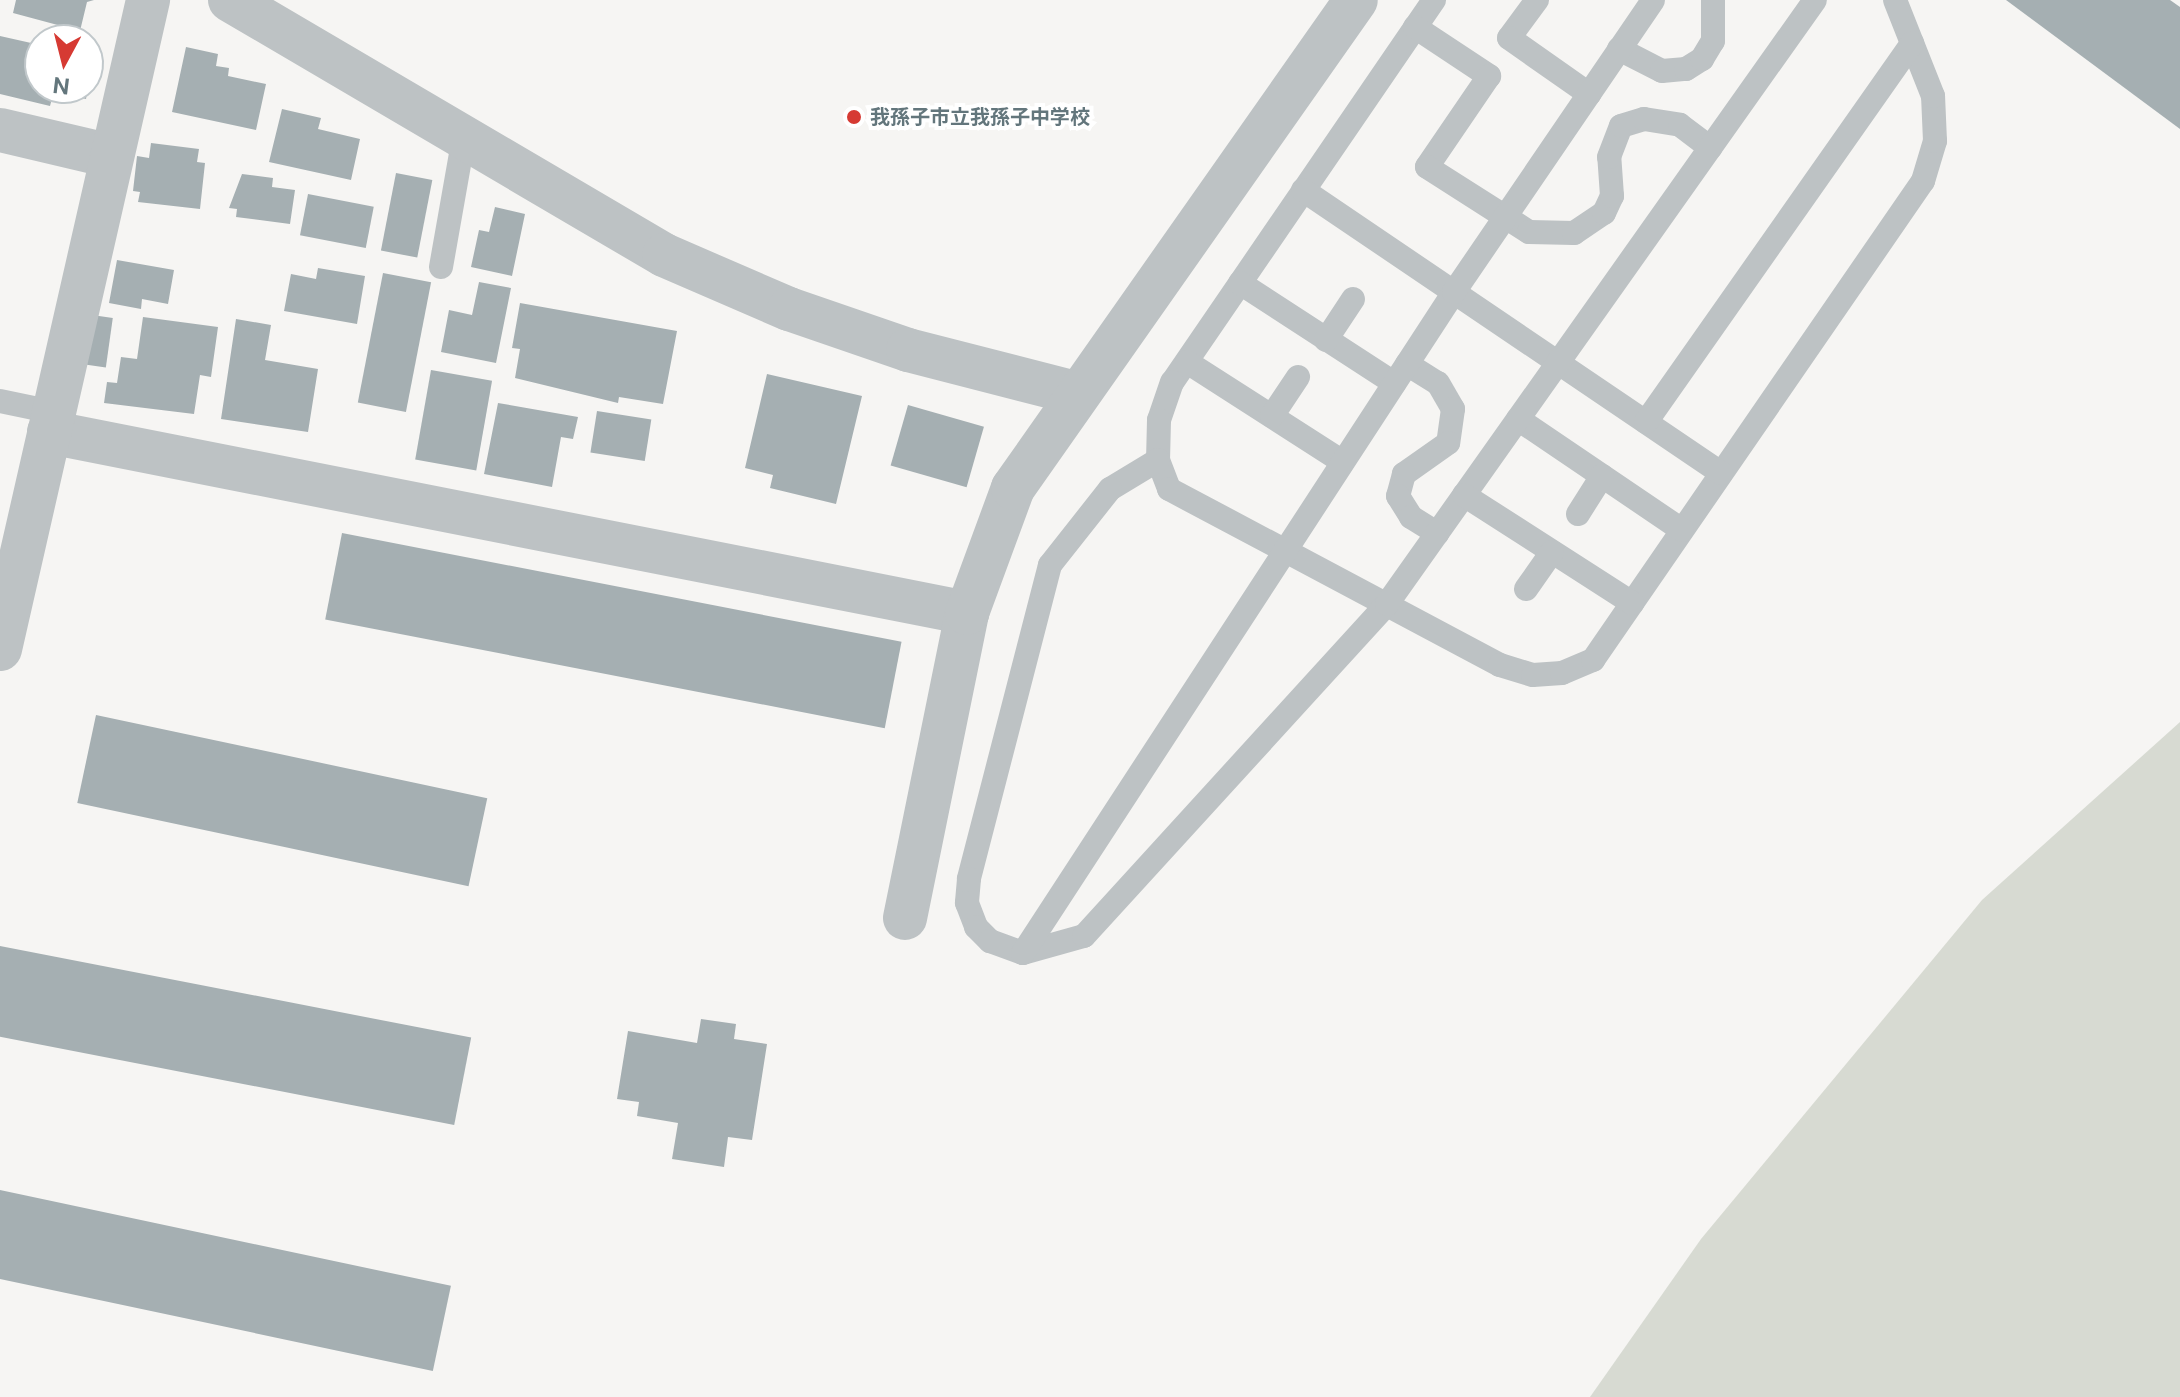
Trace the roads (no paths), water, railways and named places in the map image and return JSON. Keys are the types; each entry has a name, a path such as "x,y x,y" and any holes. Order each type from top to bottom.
{"street":[{"path":"1,641 148,0"},
{"path":"230,0 664,255 789,309 908,350 1076,393"},
{"path":"905,918 967,613 1013,488 1076,393 1356,0"},
{"path":"0,130 111,156"},
{"path":"51,422 967,613"}],"lane":[{"path":"1434,0 1187,362 1159,420 1158,460 1169,489 1500,665 1533,675 1562,673 1593,660 1923,181 1935,141 1933,96 1895,0"},
{"path":"1537,0 1509,38 1589,94"},
{"path":"1023,953 1454,292 1653,0"},
{"path":"1619,49 1662,71 1686,69 1702,59 1713,41 1713,0"},
{"path":"1158,460 1110,489 1050,565 969,879 967,903 976,927 990,941 1023,953 1084,936 1387,604 1815,0"},
{"path":"1415,27 1489,76 1427,167 1504,219 1539,235 1560,237 1597,220 1612,196 1613,142 1621,126 1631,123 1680,125 1710,148"},
{"path":"1646,422 1912,43"},
{"path":"441,267 464,137"},
{"path":"1303,190 1721,473"},
{"path":"1240,283 1326,340 1401,373 1438,383 1453,409 1448,443 1404,474 1398,496 1411,517 1437,533"},
{"path":"1326,340 1353,299"},
{"path":"1187,362 1343,462"},
{"path":"1272,416 1298,377"},
{"path":"0,401 51,422"},
{"path":"1518,419 1682,530"},
{"path":"1578,514 1602,476"},
{"path":"1464,495 1632,603"},
{"path":"1526,589 1552,552"}],"place":[{"name":"我孫子市立我孫子中学校","path":"854,117"}]}
